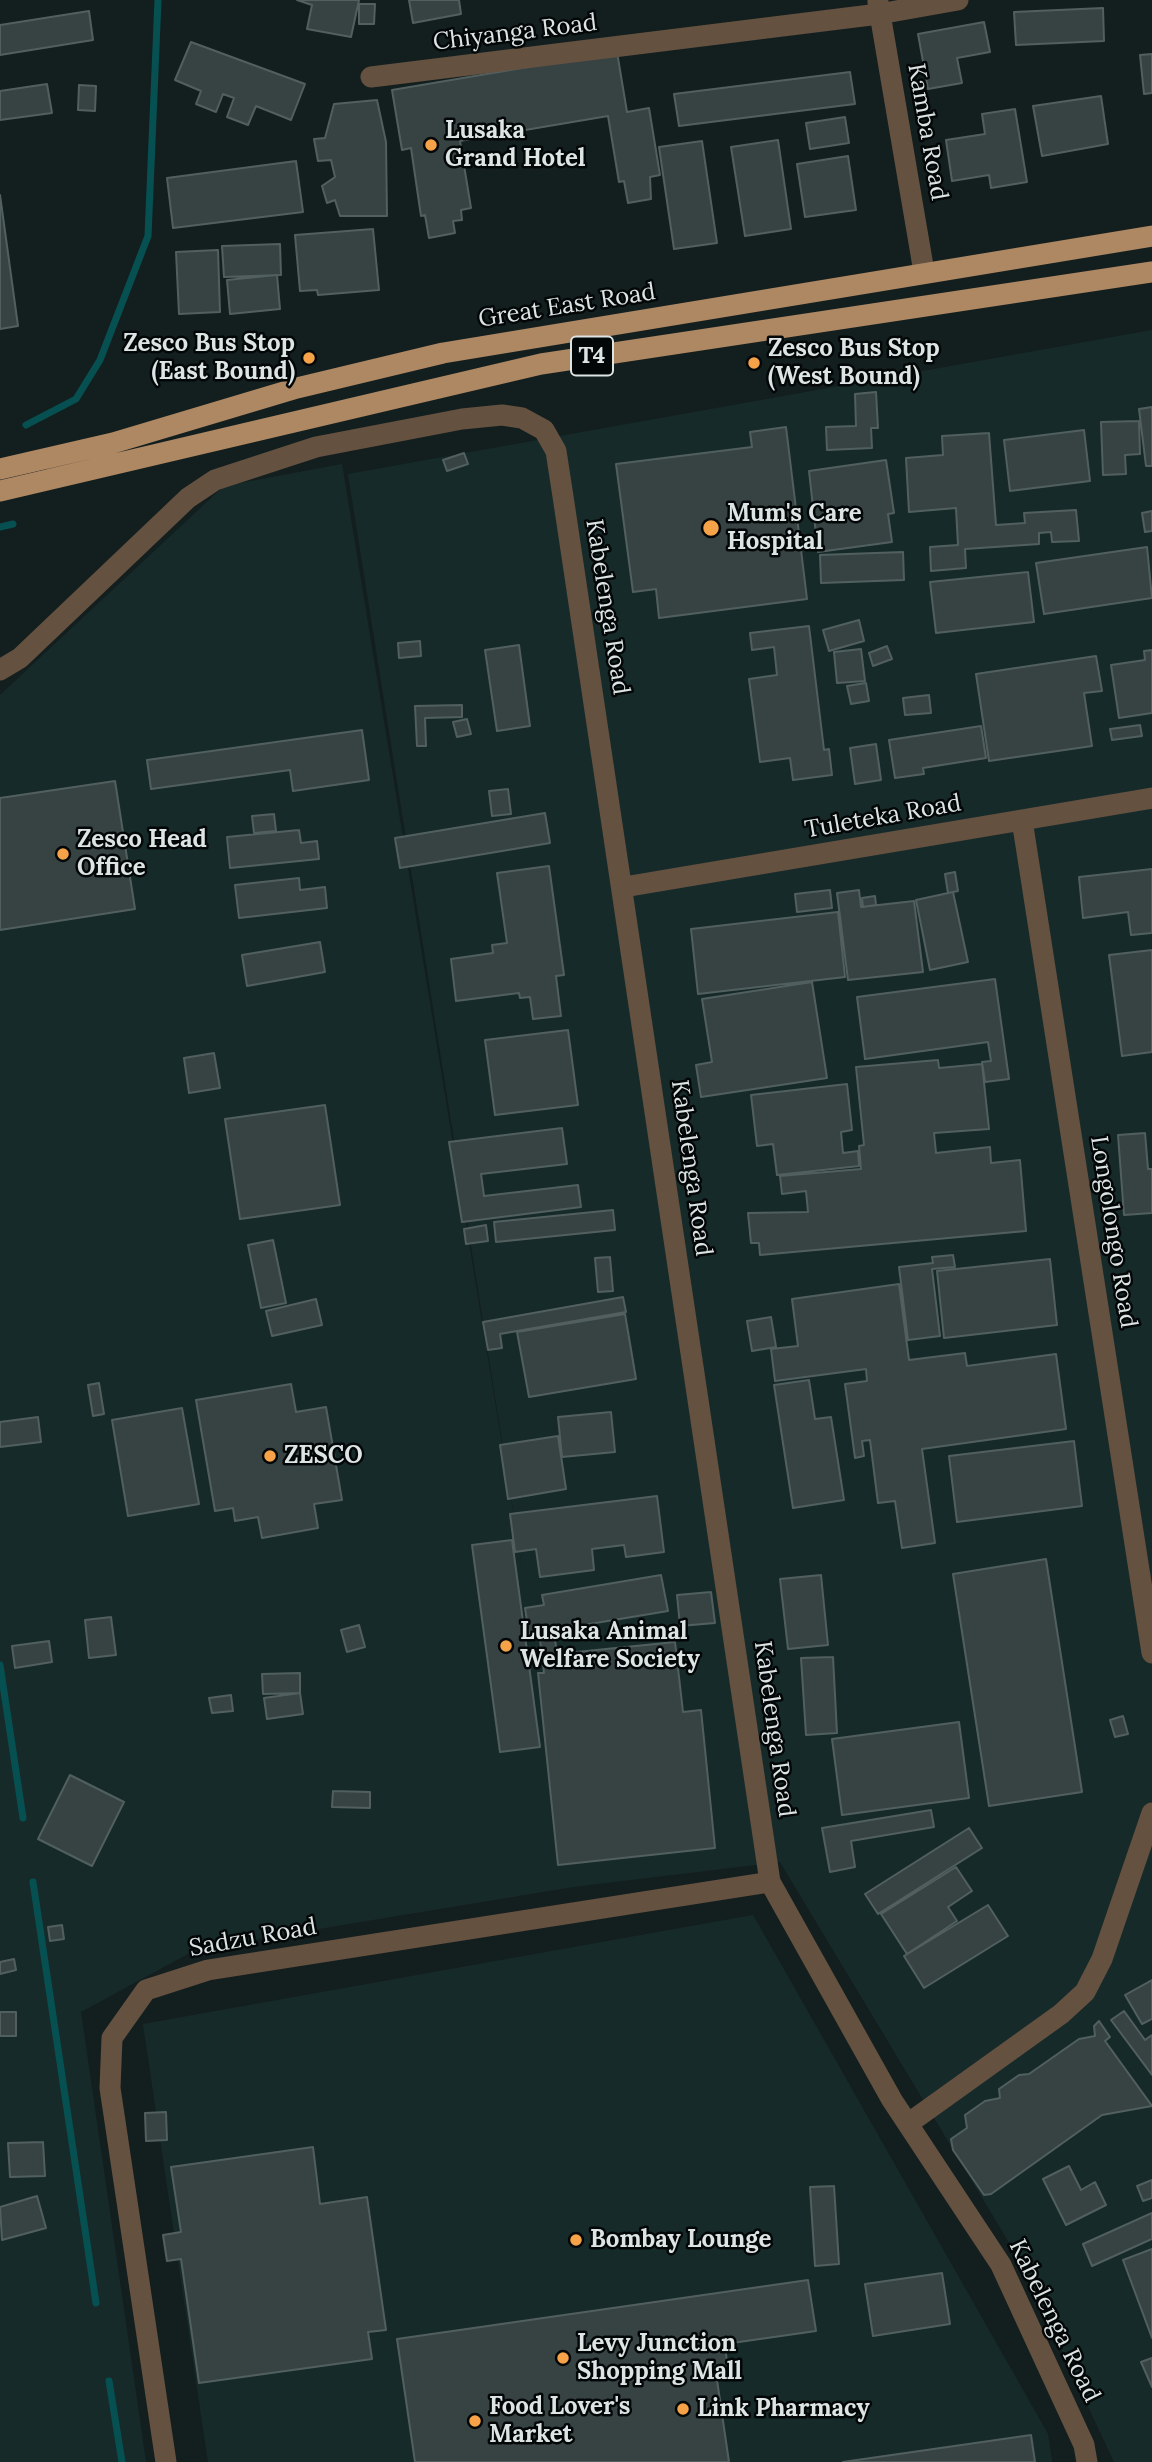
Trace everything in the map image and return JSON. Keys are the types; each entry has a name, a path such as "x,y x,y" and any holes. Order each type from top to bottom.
{"main road":[{"name":"Great East Road","path":"0,469 113,443 297,388 443,353 1152,236"},
{"name":"T4","path":"0,491 541,364 1152,272"}],"street":[{"name":"Chiyanga Road","path":"371,78 878,7 958,0"},
{"name":"Kamba Road","path":"878,7 925,272"},
{"name":"Kabelenga Road","path":"0,670 20,658 188,498 215,480 317,447 462,419 502,415 523,418 544,430 556,451 624,887 770,1882 892,2100 1002,2265 1084,2445 1087,2462"},
{"name":"Tuleteka Road","path":"624,887 1152,799"},
{"name":"Longolongo Road","path":"1022,820 1152,1653"},
{"path":"909,2123 1061,2014 1085,1992 1102,1959 1152,1813"},
{"name":"Sadzu Road","path":"166,2462 110,2088 112,2038 146,1990 208,1970 770,1882"}],"shaded area":[{"path":"1152,330 1152,2462 1114,2462 1019,2259 780,1862 573,1887 197,1949 81,2012 146,2462 0,2462 0,695 224,486 342,464 528,1604 348,474"},
{"path":"753,1915 1048,2434 1052,2462 208,2462 143,2024"}],"building":[{"path":"297,0 359,0 351,37 307,29 312,5"},
{"path":"409,0 459,0 461,14 413,23"},
{"path":"359,4 375,4 374,24 359,24"},
{"path":"1103,8 1104,41 1016,45 1014,12"},
{"path":"89,11 93,40 0,55 0,25"},
{"path":"984,22 990,52 957,58 962,83 928,89 918,34"},
{"path":"191,42 305,84 291,120 256,106 248,125 227,117 234,98 223,94 216,112 196,104 201,91 175,80"},
{"name":"Lusaka Grand Hotel","path":"617,52 627,112 649,108 660,175 650,177 651,199 628,203 624,181 619,182 608,116 460,141 471,208 461,210 462,220 453,221 455,233 429,238 425,215 421,216 411,148 402,150 392,90"},
{"path":"1152,54 1152,93 1144,94 1140,55"},
{"path":"850,72 855,104 679,126 674,94"},
{"path":"47,84 52,113 0,120 0,91"},
{"path":"79,85 96,86 95,111 78,110"},
{"path":"1101,96 1108,144 1042,156 1033,106"},
{"path":"377,100 386,142 387,216 340,216 335,200 327,203 322,186 335,177 331,160 318,161 314,139 325,138 334,104"},
{"path":"1015,109 1027,182 991,188 989,175 952,181 946,140 985,134 982,114"},
{"path":"845,117 849,143 810,149 806,123"},
{"path":"778,140 791,229 745,236 731,147"},
{"path":"702,141 717,243 674,249 659,147"},
{"path":"848,156 856,210 805,217 797,164"},
{"path":"296,161 303,212 173,228 167,178"},
{"path":"0,195 18,326 0,329"},
{"path":"373,229 379,290 318,295 317,290 300,291 295,235"},
{"path":"280,244 281,275 224,277 222,246"},
{"path":"218,250 220,312 179,314 176,252"},
{"path":"277,275 280,309 230,314 227,280"},
{"path":"876,392 878,428 871,428 872,448 827,450 826,427 856,426 855,394"},
{"path":"1152,407 1152,466 1146,466 1139,409"},
{"path":"1139,421 1140,454 1125,455 1126,474 1103,475 1101,422"},
{"name":"Mum's Care Hospital","path":"786,427 807,599 659,618 656,589 633,592 616,464 752,447 750,432"},
{"path":"1084,430 1090,481 1010,491 1004,440"},
{"path":"989,433 996,525 1025,523 1024,513 1076,510 1079,541 1052,542 1051,532 1039,533 1039,544 965,549 966,568 931,571 930,547 958,545 956,508 909,512 906,458 943,455 942,436"},
{"path":"464,453 468,464 447,471 443,460"},
{"path":"886,460 894,513 888,514 892,542 818,552 809,471"},
{"path":"1152,511 1152,531 1145,532 1142,513"},
{"path":"1147,547 1152,598 1044,614 1036,563"},
{"path":"903,552 904,580 821,583 820,555"},
{"path":"1028,572 1034,622 936,633 930,582"},
{"path":"859,620 864,641 829,651 823,630"},
{"path":"809,626 824,750 829,749 832,775 793,780 790,758 760,762 749,679 777,675 774,647 752,650 750,633"},
{"path":"420,641 421,656 399,658 398,643"},
{"path":"519,645 530,726 497,731 485,650"},
{"path":"887,646 892,659 873,666 869,653"},
{"path":"861,649 865,681 837,683 834,652"},
{"path":"1152,650 1152,713 1119,718 1111,665 1145,660 1144,651"},
{"path":"1096,656 1102,691 1084,693 1092,746 989,761 976,674"},
{"path":"866,683 869,701 851,704 847,686"},
{"path":"929,695 931,713 905,715 903,698"},
{"path":"462,705 462,717 425,718 426,746 417,746 415,706"},
{"path":"467,719 471,734 457,737 453,722"},
{"path":"1140,725 1142,736 1112,740 1110,729"},
{"path":"981,726 986,758 923,768 924,774 895,778 889,740"},
{"path":"362,730 369,780 293,791 290,770 151,789 147,760"},
{"path":"876,744 881,780 855,784 850,748"},
{"name":"Zesco Head Office","path":"115,781 135,909 0,930 0,798"},
{"path":"508,789 511,814 492,816 489,791"},
{"path":"545,813 550,843 400,868 395,838"},
{"path":"274,814 276,831 254,833 252,816"},
{"path":"299,830 301,843 317,841 319,859 230,868 227,837"},
{"path":"549,866 564,975 556,976 561,1016 533,1019 530,997 520,998 519,993 456,1001 451,959 493,953 492,945 507,943 497,873"},
{"path":"1152,869 1152,933 1131,935 1128,912 1083,918 1079,877"},
{"path":"955,872 958,891 948,893 945,874"},
{"path":"299,878 300,890 325,887 327,908 239,918 235,885"},
{"path":"830,890 832,908 797,912 795,894"},
{"path":"859,890 861,907 914,901 923,972 848,980 837,893"},
{"path":"953,892 968,962 930,970 916,900"},
{"path":"875,896 876,905 863,907 862,898"},
{"path":"838,912 845,977 698,994 691,929"},
{"path":"320,942 325,972 247,986 242,955"},
{"path":"1152,950 1152,1052 1122,1056 1109,955"},
{"path":"995,979 1009,1079 985,1082 982,1062 991,1061 988,1042 865,1059 857,997"},
{"path":"812,982 827,1078 701,1097 696,1065 712,1062 702,999"},
{"path":"568,1030 578,1105 495,1115 485,1040"},
{"path":"214,1053 220,1088 189,1093 184,1058"},
{"path":"938,1060 939,1068 982,1064 989,1129 934,1133 936,1153 990,1147 991,1163 1020,1160 1026,1231 760,1255 759,1243 751,1243 748,1213 808,1212 806,1191 782,1194 780,1176 861,1169 859,1146 864,1145 856,1067"},
{"path":"847,1084 852,1130 841,1132 843,1153 858,1151 859,1166 777,1175 773,1144 757,1146 751,1095"},
{"path":"325,1105 340,1205 240,1219 225,1119"},
{"path":"562,1128 567,1164 481,1174 484,1196 578,1185 581,1207 462,1222 449,1142"},
{"path":"1145,1133 1148,1169 1152,1169 1152,1213 1124,1215 1118,1135"},
{"path":"613,1210 615,1230 496,1242 494,1222"},
{"path":"486,1225 488,1241 466,1244 464,1229"},
{"path":"273,1240 286,1303 261,1308 248,1245"},
{"path":"953,1255 955,1267 932,1269 940,1336 908,1340 899,1267 933,1263 932,1257"},
{"path":"610,1257 613,1291 598,1292 595,1258"},
{"path":"1050,1259 1057,1325 944,1338 937,1271"},
{"path":"899,1284 909,1360 965,1353 967,1366 1056,1354 1066,1429 922,1449 935,1543 902,1548 895,1501 878,1503 870,1440 862,1441 864,1456 855,1458 845,1384 867,1381 866,1369 775,1381 771,1349 798,1346 792,1299"},
{"path":"623,1297 626,1312 500,1334 502,1348 488,1350 483,1322"},
{"path":"316,1299 322,1325 272,1336 266,1311"},
{"path":"625,1314 636,1379 529,1397 517,1332"},
{"path":"771,1317 776,1347 752,1351 747,1321"},
{"path":"809,1380 815,1419 831,1417 844,1500 793,1508 774,1385"},
{"path":"99,1383 104,1414 93,1416 88,1385"},
{"name":"ZESCO","path":"291,1384 296,1412 326,1407 342,1500 314,1504 318,1528 262,1538 258,1517 235,1521 233,1508 215,1511 196,1400"},
{"path":"182,1408 199,1504 128,1516 112,1420"},
{"path":"611,1412 615,1452 562,1457 558,1417"},
{"path":"38,1417 41,1442 0,1447 0,1422"},
{"path":"558,1436 566,1489 508,1499 500,1445"},
{"path":"1074,1441 1082,1506 957,1522 949,1456"},
{"path":"657,1496 664,1552 626,1557 624,1545 592,1549 594,1570 540,1577 536,1549 515,1552 510,1514"},
{"name":"Lusaka Animal Welfare Society","path":"512,1540 540,1747 500,1752 472,1545"},
{"path":"1046,1559 1082,1792 989,1806 953,1574"},
{"path":"661,1575 668,1611 529,1634 525,1608 544,1605 542,1595"},
{"path":"821,1575 828,1645 788,1649 780,1579"},
{"path":"711,1592 715,1623 680,1626 677,1595"},
{"path":"111,1617 116,1655 89,1658 85,1620"},
{"path":"359,1625 365,1647 347,1652 341,1630"},
{"path":"555,1639 557,1654 675,1642 683,1712 701,1710 715,1848 558,1865 538,1673 544,1673 540,1640"},
{"path":"49,1641 52,1662 15,1668 12,1646"},
{"path":"833,1657 837,1733 806,1735 801,1658"},
{"path":"300,1673 300,1693 263,1694 262,1674"},
{"path":"300,1693 303,1714 267,1719 264,1698"},
{"path":"231,1695 233,1711 212,1713 209,1698"},
{"path":"1123,1716 1128,1734 1115,1737 1110,1720"},
{"path":"959,1722 969,1798 842,1815 832,1739"},
{"path":"70,1775 124,1802 92,1866 38,1839"},
{"path":"333,1791 370,1792 370,1808 332,1807"},
{"path":"931,1810 934,1827 851,1841 855,1867 830,1872 822,1828"},
{"path":"969,1828 982,1848 878,1914 865,1894"},
{"path":"956,1867 972,1891 948,1907 957,1921 907,1954 881,1914"},
{"path":"988,1905 1008,1936 924,1988 904,1956"},
{"path":"62,1925 64,1939 50,1941 48,1927"},
{"path":"14,1959 16,1970 0,1974 0,1962"},
{"path":"1152,1980 1152,2019 1142,2024 1125,1995"},
{"path":"1124,2011 1145,2040 1152,2035 1152,2075 1111,2020"},
{"path":"0,2012 16,2012 16,2036 0,2036"},
{"path":"1099,2021 1110,2037 1105,2041 1152,2106 1102,2115 991,2194 984,2195 953,2150 951,2139 967,2128 965,2115 985,2101 1000,2098 999,2089 1019,2075 1029,2074 1079,2039 1095,2036 1094,2026"},
{"path":"166,2112 167,2140 146,2141 145,2113"},
{"path":"43,2142 45,2176 10,2177 8,2143"},
{"path":"313,2147 320,2204 367,2197 386,2330 368,2332 372,2359 199,2383 181,2259 167,2261 163,2235 181,2232 171,2167"},
{"path":"1069,2166 1081,2190 1095,2182 1106,2205 1066,2225 1043,2179"},
{"path":"1152,2180 1152,2198 1143,2201 1137,2186"},
{"path":"834,2186 839,2264 815,2266 810,2187"},
{"path":"37,2196 46,2228 2,2240 0,2207"},
{"path":"1152,2213 1152,2239 1092,2266 1083,2244"},
{"path":"1152,2249 1152,2338 1123,2260"},
{"path":"942,2273 950,2324 873,2336 865,2284"},
{"name":"Levy Junction Shopping Mall","path":"808,2280 816,2331 725,2344 728,2372 716,2373 729,2462 415,2462 397,2339"},
{"path":"1152,2358 1152,2387 1141,2362"},
{"path":"1031,2435 1035,2462 843,2462"}],"waterway":[{"path":"26,425 76,399 100,360 148,236 158,0"},
{"path":"0,527 13,524"},
{"path":"0,1665 23,1818"},
{"path":"33,1882 96,2303"},
{"path":"109,2381 122,2462"}],"place":[{"name":"Lusaka Grand Hotel","path":"431,145"},
{"name":"Zesco Bus Stop (East Bound)","path":"309,358"},
{"name":"Zesco Bus Stop (West Bound)","path":"754,363"},
{"name":"Mum's Care Hospital","path":"711,528"},
{"name":"Zesco Head Office","path":"63,854"},
{"name":"ZESCO","path":"270,1456"},
{"name":"Lusaka Animal Welfare Society","path":"506,1646"},
{"name":"Bombay Lounge","path":"576,2240"},
{"name":"Levy Junction Shopping Mall","path":"563,2358"},
{"name":"Link Pharmacy","path":"683,2409"},
{"name":"Food Lover's Market","path":"475,2421"}]}
